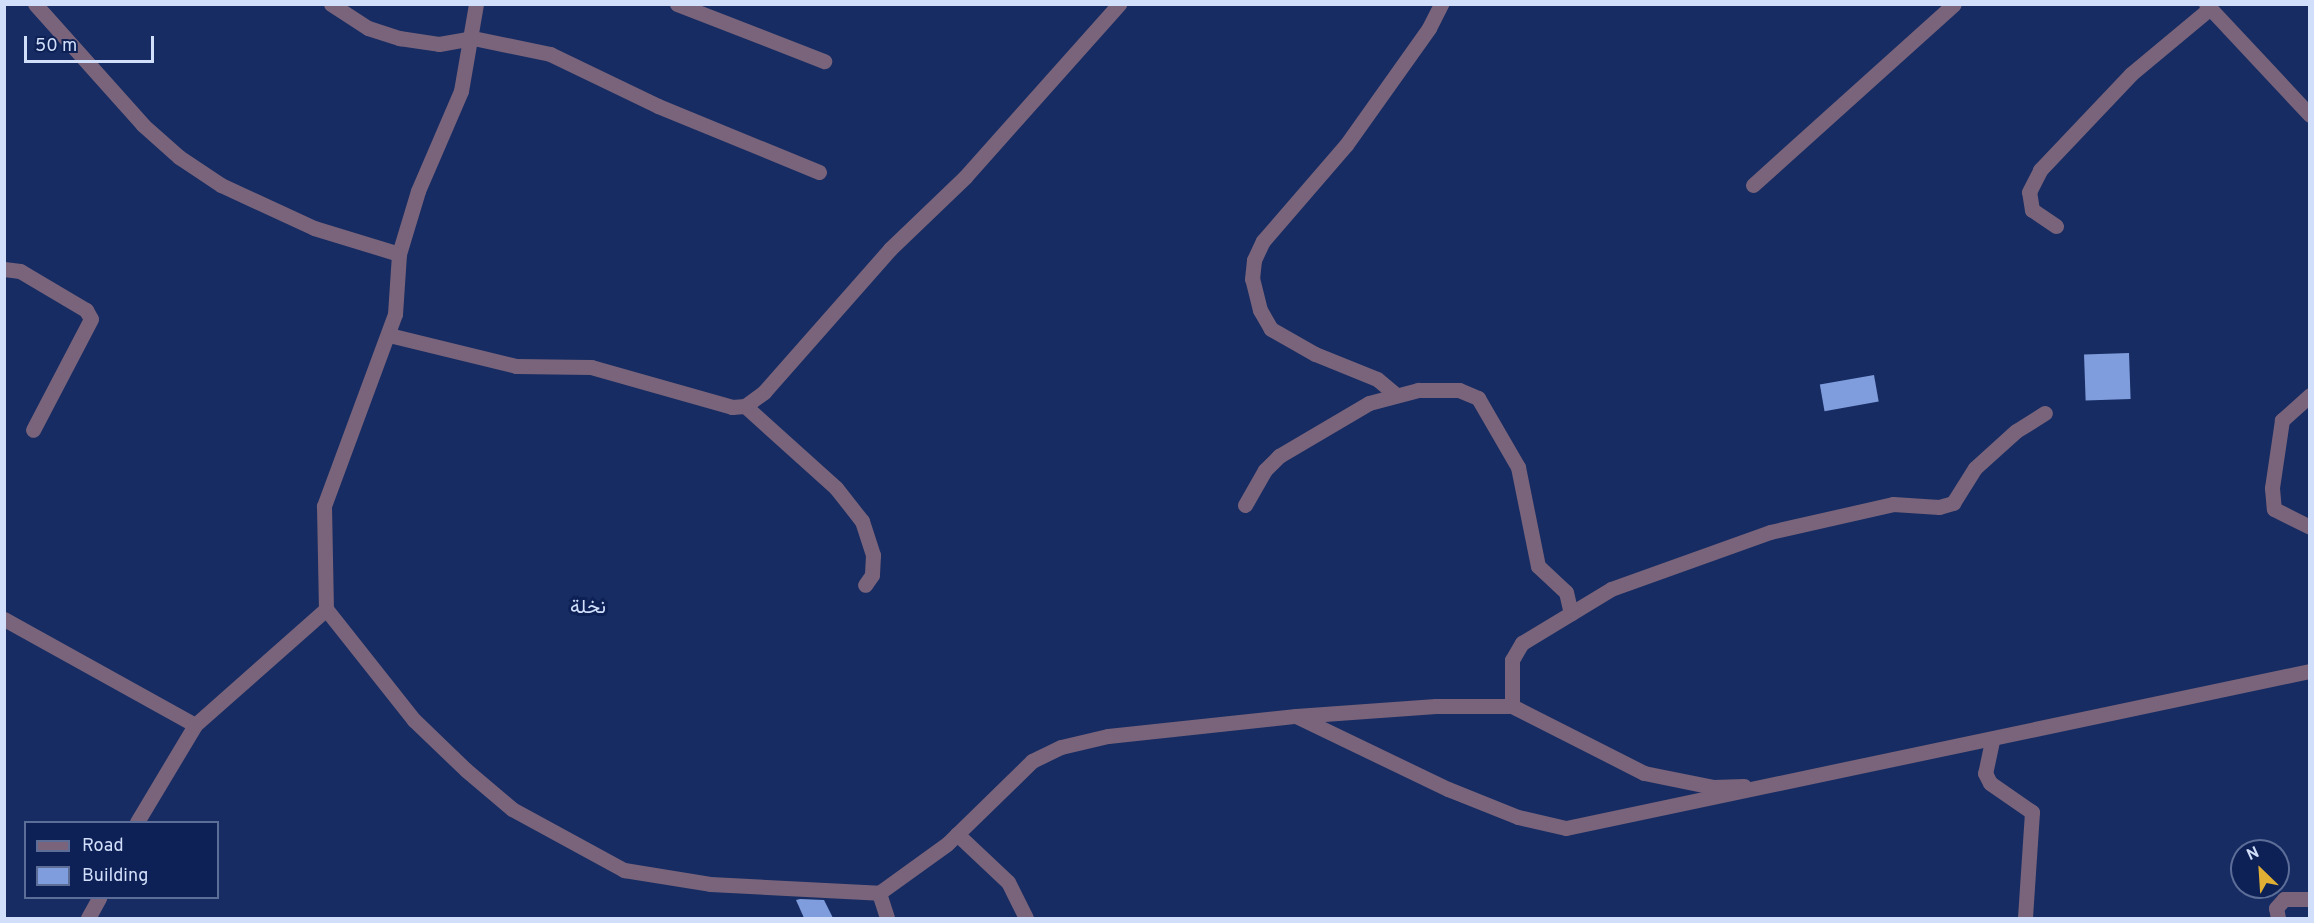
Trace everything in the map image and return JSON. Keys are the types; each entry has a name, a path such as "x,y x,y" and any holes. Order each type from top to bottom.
{"street":[{"path":"35,4 143,125 179,157 221,185 314,228 399,254"},
{"path":"331,4 368,28 399,38 439,44 473,38 550,54 658,106 819,172"},
{"path":"476,4 473,38 461,91 423,179 399,254 395,315 389,335 341,452 324,506 326,609 414,720 512,809 564,841 624,870 710,884 879,892 957,834 1032,761 1061,747 1108,735 1296,716 1512,706 1644,773 1713,788 1777,785"},
{"path":"677,4 824,60"},
{"path":"389,335 516,366 591,367 732,407 745,406 764,392 890,249 965,177 1119,4"},
{"path":"1395,394 1377,379 1315,354 1271,329 1260,310 1252,279 1254,260 1263,241 1346,145 1429,28 1441,4"},
{"path":"1753,185 1954,4"},
{"path":"2056,226 2032,210 2029,192 2040,170 2131,74 2208,7 2310,115"},
{"path":"4,269 21,271 86,310 91,320 33,430"},
{"path":"1245,505 1265,470 1279,456 1369,403 1395,394 1438,388 1478,398 1518,467 1538,566 1566,592 1571,613"},
{"path":"2310,395 2282,420 2272,488 2274,508 2310,527"},
{"path":"745,406 836,488 862,520 873,555 872,575 865,585"},
{"path":"1512,706 1512,660 1522,643 1611,589 1770,532 1893,504 1939,507 1953,503 1989,454 2045,413"},
{"path":"138,821 195,725 326,609"},
{"path":"4,619 195,725"},
{"path":"1296,716 1448,789 1518,817 1566,828 1992,741 2310,670"},
{"path":"1992,741 1985,774 1990,783 2032,812 2025,918"},
{"path":"957,834 1008,882 1026,918"},
{"path":"879,892 886,918"},
{"path":"88,918 98,899"},
{"path":"2278,918 2276,908 2284,899 2310,899"}],"building":[{"path":"2129,353 2131,399 2086,401 2084,355"},
{"path":"1874,375 1879,402 1825,411 1820,385"},
{"path":"796,900 824,900 833,918 804,918"}],"district":[{"name":"نخلة","path":"588,608"}]}
